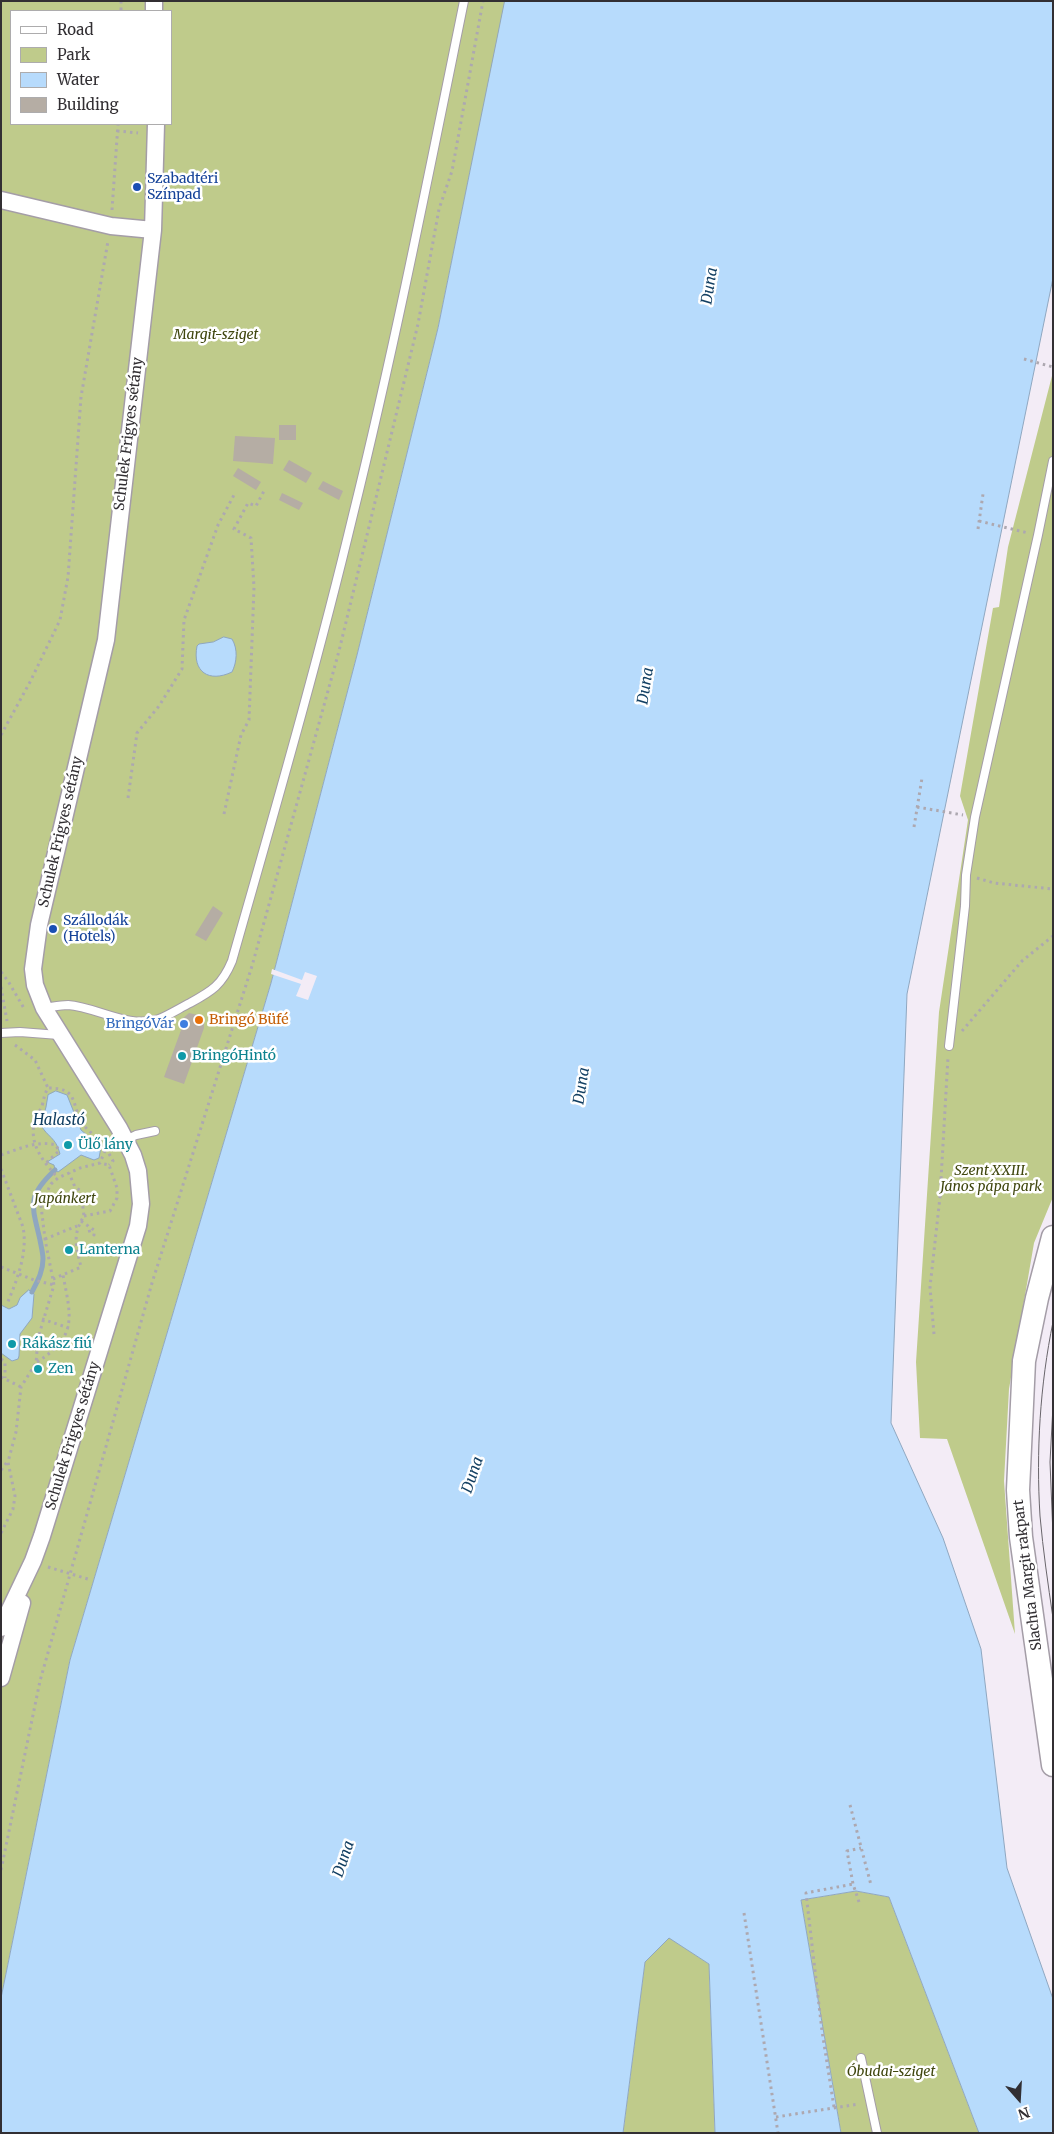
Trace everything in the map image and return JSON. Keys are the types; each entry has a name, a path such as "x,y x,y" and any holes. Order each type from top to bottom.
{"main road":[{"name":"Slachta Margit rakpart","path":"1053,1237 1037,1298 1024,1361 1018,1490 1021,1537 1053,1765"}],"street":[{"name":"Schulek Frigyes sétány","path":"1,1678 33,1561 138,1226 140,1204 138,1172 126,1140 44,1008 34,985 33,969 36,938 106,640 153,230 156,125"},
{"path":"1,200 111,226 153,230"},
{"name":"Schulek Frigyes sétány","path":"1,1628 33,1561"}],"lane":[{"path":"44,1008 67,1005 127,1020 145,1021 158,1019 204,996 225,978 232,961 295,738 353,516 396,330 464,1"},
{"path":"949,1046 965,906 966,875 975,817 1053,461"},
{"path":"5,1033 60,1035"},
{"path":"126,1140 136,1135 155,1131"},
{"path":"861,2058 877,2133"}],"path":[{"path":"1,735 30,682 60,620 68,577 81,397 111,226 118,125"},
{"path":"117,131 138,133"},
{"path":"1024,359 1053,367"},
{"path":"224,814 240,735 249,720 254,587 251,538 234,529 248,503 256,506 264,491"},
{"path":"978,529 983,494"},
{"path":"128,798 138,733 159,706 182,670 184,620 218,526 234,495"},
{"path":"979,521 1038,535"},
{"path":"914,827 922,778"},
{"path":"917,807 975,817"},
{"path":"966,875 994,883 1053,888"},
{"path":"934,1334 930,1287 940,1197 949,1046 1022,961 1053,936"},
{"path":"252,966 258,967"},
{"path":"1,972 38,1033"},
{"path":"1,987 5,1033 12,1043 35,1060 48,1088"},
{"path":"48,1088 43,1095 42,1105 35,1120 33,1144 56,1177"},
{"path":"48,1088 58,1088 68,1092 74,1100 81,1122 106,1148 113,1161 109,1165"},
{"path":"1,1155 33,1144 48,1143 56,1145 59,1151 46,1163"},
{"path":"100,1162 106,1148"},
{"path":"36,1363 42,1318 54,1285 45,1239 41,1206 43,1200 56,1177 100,1162 109,1165"},
{"path":"53,1280 81,1266 76,1244 77,1226 84,1216 110,1211 117,1198 118,1188 109,1165"},
{"path":"1,1169 25,1237 18,1274 7,1304"},
{"path":"69,1172 75,1187 81,1191 84,1216"},
{"path":"81,1220 88,1226"},
{"path":"45,1239 77,1226"},
{"path":"1,1267 34,1280 54,1285"},
{"path":"1,1470 8,1462 16,1432 21,1387 36,1363 59,1344 69,1328 70,1313 63,1275"},
{"path":"42,1318 69,1328"},
{"path":"1,1359 5,1362 3,1377 21,1387"},
{"path":"1,1533 13,1509 15,1496 8,1462"},
{"path":"53,1569 91,1580"},
{"path":"850,1805 871,1885"},
{"path":"859,1902 853,1884 847,1851 860,1848"},
{"path":"834,2107 822,2031 806,1893 853,1884"},
{"path":"744,1913 778,2133"},
{"path":"776,2117 871,2102"}],"green space":[{"name":"Margit-sziget","path":"1,1 505,1 438,328 357,655 271,983 70,1660 1,1998"},
{"name":"Szent XXIII. János pápa park","path":"1053,372 1053,1197 1034,1243 1009,1389 1004,1481 1015,1634 947,1439 920,1438 916,1362 939,1012 968,820 960,796 993,608 999,607 1008,547"},
{"name":"Óbudai-sziget","path":"856,1891 889,1897 979,2133 841,2133 801,1900"},
{"path":"669,1937 709,1964 715,2133 623,2133 645,1961"}],"water":[{"name":"Duna","path":"505,1 1053,1 1053,278 907,994 891,1423 943,1538 981,1649 1007,1868 1053,1999 1053,2133 979,2133 889,1897 856,1891 801,1900 841,2133 715,2133 709,1964 669,1938 645,1962 623,2133 1,2133 1,1998 70,1660 271,983 357,655 438,328"},
{"path":"224,637 232,639 235,647 236,660 232,672 216,676 204,673 197,663 197,646"},
{"name":"Halastó","path":"56,1091 67,1095 81,1130 101,1147 99,1158 94,1160 81,1155 58,1172 55,1170 54,1165 47,1162 60,1154 58,1148 41,1125 48,1095"},
{"path":"29,1290 34,1294 32,1318 20,1334 18,1359 12,1361 1,1353 1,1305 9,1309 17,1305 20,1298"}],"pier":[{"path":"272,969 302,980 305,972 317,976 308,1000 296,996 301,984 271,974"}],"building":[{"path":"279,425 296,425 296,440 279,440"},
{"path":"235,436 275,438 273,464 233,461"},
{"path":"289,460 312,473 306,483 283,470"},
{"path":"238,468 261,482 256,490 233,476"},
{"path":"323,481 343,491 339,500 318,489"},
{"path":"282,493 303,503 299,510 279,500"},
{"path":"213,906 223,913 206,941 195,935"},
{"name":"BringóHintó","path":"189,1013 198,1015 204,1023 204,1028 184,1084 164,1077 181,1030 181,1020"}],"waterway":[{"path":"32,1292 38,1281 43,1264 34,1210 35,1195 39,1187 55,1170"}],"tram line":[{"path":"1053,1322 1042,1394 1039,1443 1041,1529 1053,1618"},
{"path":"1053,1406 1050,1462 1053,1535"}],"place":[{"name":"Szabadtéri Színpad","path":"137,187"},
{"name":"Szállodák (Hotels)","path":"53,929"},
{"name":"Bringó Büfé","path":"199,1020"},
{"name":"BringóVár","path":"184,1024"},
{"name":"BringóHintó","path":"182,1056"},
{"name":"Ülő lány","path":"68,1145"},
{"name":"Lanterna","path":"69,1250"},
{"name":"Rákász fiú","path":"12,1344"},
{"name":"Zen","path":"38,1369"}],"park label":[{"name":"Japánkert","path":"65,1199"}]}
